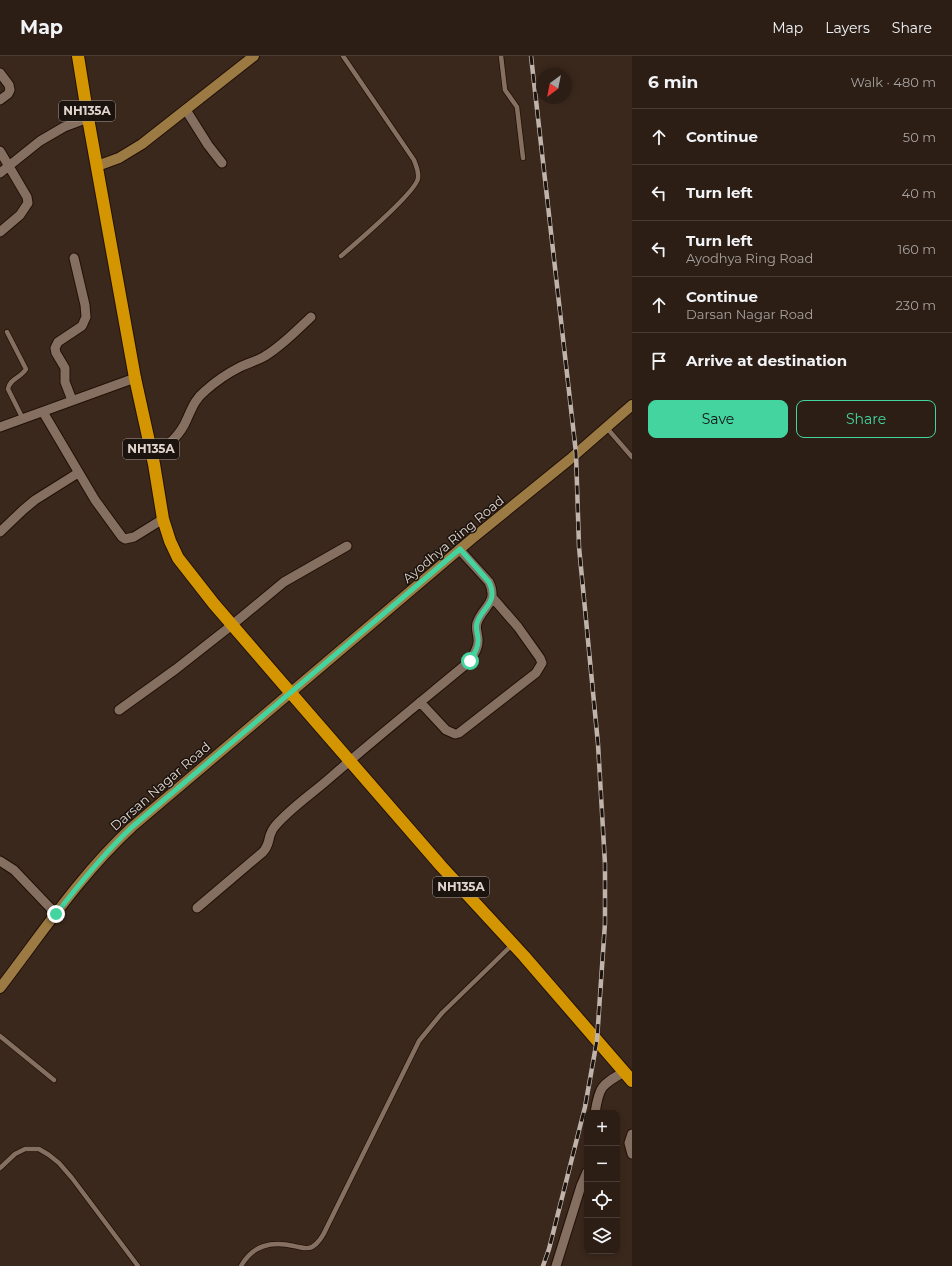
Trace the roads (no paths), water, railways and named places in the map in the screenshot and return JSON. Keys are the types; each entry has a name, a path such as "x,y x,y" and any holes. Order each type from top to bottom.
{"highway":[{"name":"NH135A","path":"78,56 135,378 152,455 163,519 170,542 178,558 191,576 290,692 441,866 513,944 628,1077"}],"street":[{"path":"97,166 108,163 130,152 254,56"},
{"path":"0,73 9,85 10,90 8,94 0,100"},
{"path":"186,110 208,145 222,163"},
{"path":"0,173 40,141 64,127 88,118"},
{"path":"0,151 27,197 28,204 20,215 0,232"},
{"path":"72,400 64,382 65,368 56,353 55,348 58,342 82,326 85,322 85,305 74,258"},
{"path":"152,455 168,446 175,439 194,404 206,391 231,372 264,356 276,348 311,317"},
{"path":"0,427 135,378"},
{"name":"Ayodhya Ring Road","path":"290,692 460,549 569,460 632,405"},
{"path":"43,412 95,500 122,537 125,539 134,537 163,519"},
{"path":"0,532 35,500 78,473"},
{"path":"119,710 176,669 284,582 347,546"},
{"path":"197,908 263,852 267,847 269,836 276,824 350,760 470,661 478,647 479,639 476,629 478,620 487,608 492,597 489,582 460,549"},
{"path":"420,702 446,730 455,734 459,733 536,673 540,668 542,663 540,658 518,627 492,597"},
{"name":"Darsan Nagar Road","path":"0,988 56,914 110,847 148,812 290,692"},
{"path":"0,861 14,870 56,914"},
{"path":"596,1110 598,1096 604,1085 628,1077"},
{"path":"632,1134 629,1143 632,1154"},
{"path":"556,1266 584,1179"}],"lane":[{"path":"341,256 410,193 418,179 418,170 414,160 343,56"},
{"path":"501,56 505,90 514,102 518,112 523,158"},
{"path":"7,332 26,369 24,373 12,381 8,389 23,419"},
{"path":"606,428 632,457"},
{"path":"241,1266 249,1255 265,1245 283,1243 309,1248 318,1242 327,1227 419,1042 442,1013 513,944"},
{"path":"0,1036 54,1080"},
{"path":"0,1168 15,1154 25,1148 39,1149 49,1155 72,1178 138,1266"}],"railway":[{"path":"531,56 576,453 579,547 598,744 605,864 605,923 597,1040 585,1107 549,1249 543,1266"}]}
